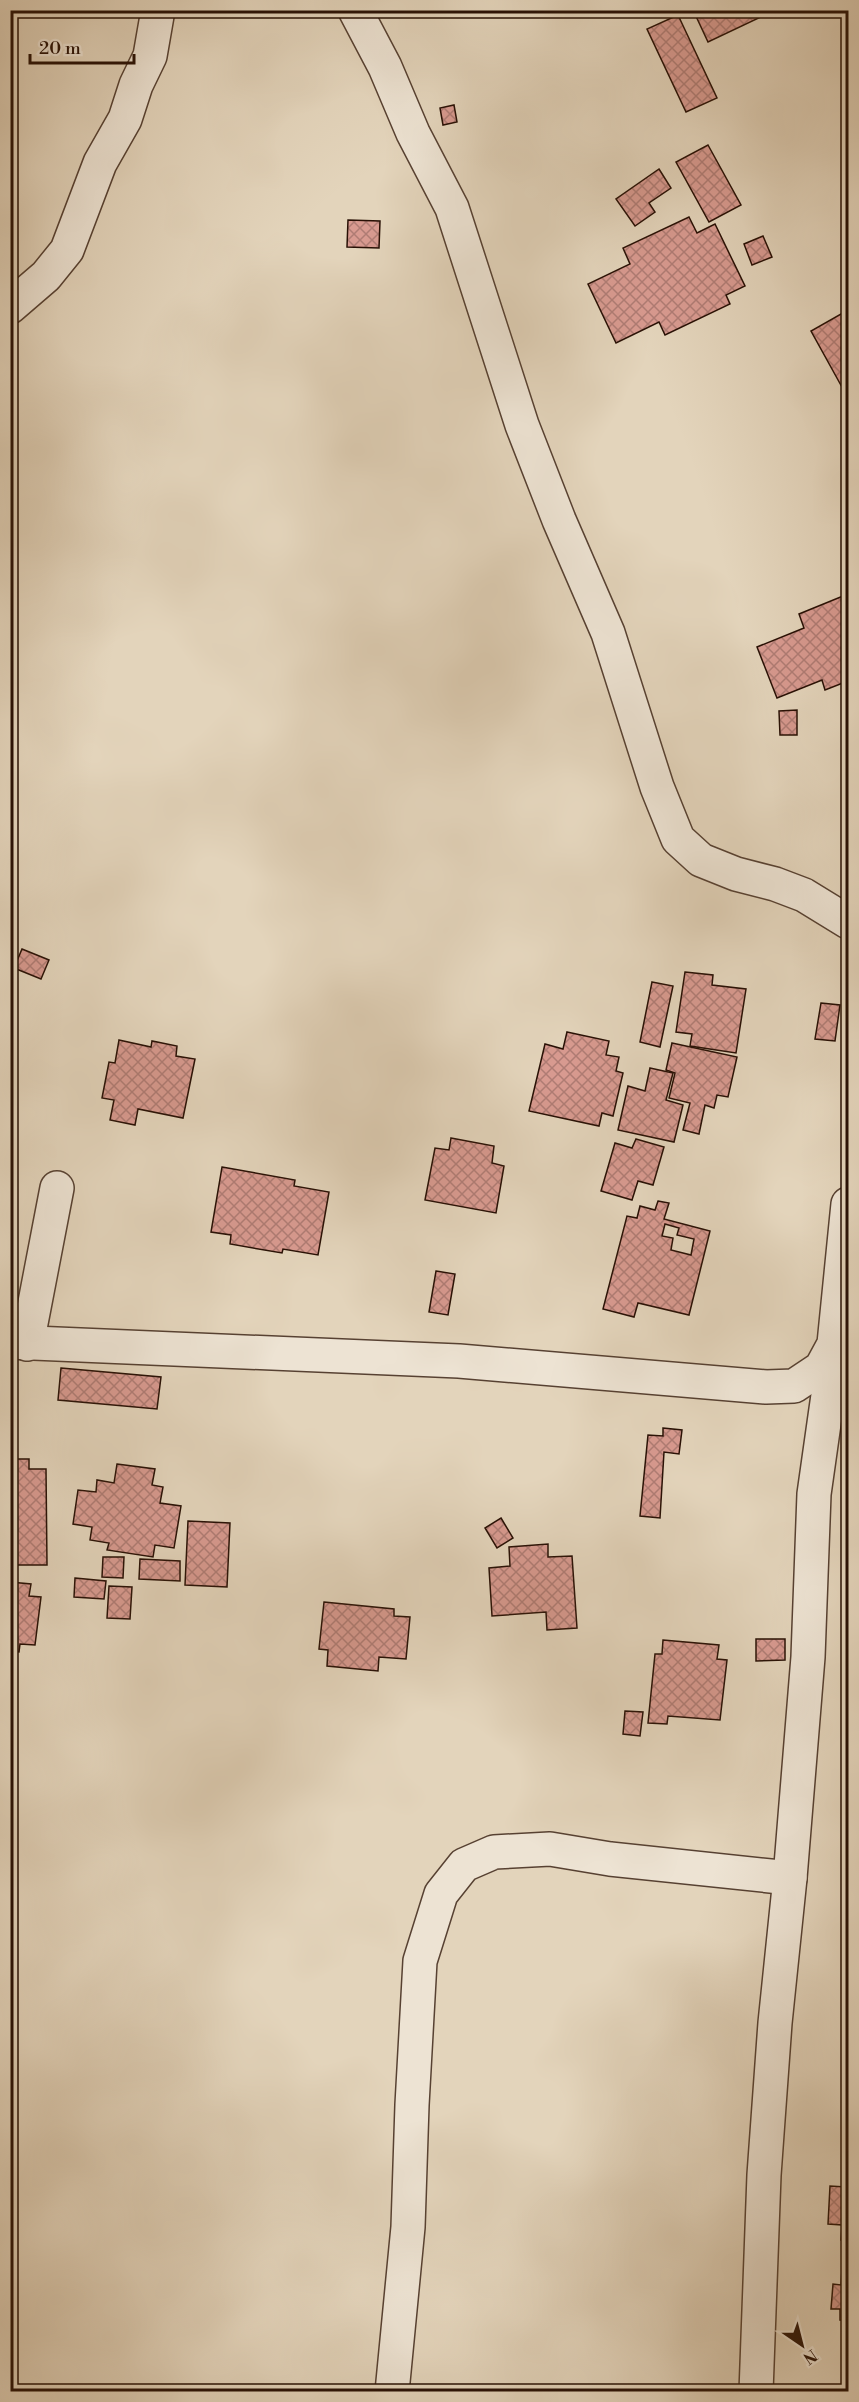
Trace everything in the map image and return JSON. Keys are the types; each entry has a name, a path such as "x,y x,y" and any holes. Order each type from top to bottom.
{"street":[{"path":"10,307 46,276 67,250 100,163 124,119 150,56 158,10"},
{"path":"356,10 385,67 413,133 452,208 522,425 559,520 608,633 657,787 678,839 701,860 736,874 775,884 804,895 849,922"},
{"path":"57,1188 19,1343 459,1361 766,1388 794,1386 834,1367"},
{"path":"756,2391 765,2163 775,2023 790,1878 808,1657 814,1494 834,1367 834,1344 849,1204"},
{"path":"392,2391 408,2228 420,1961 441,1894 464,1865 494,1852 550,1849 610,1859 790,1878"}],"building":[{"path":"703,10 760,10 763,16 708,42 695,14"},
{"path":"678,15 717,98 686,112 647,29"},
{"path":"454,105 457,122 443,125 440,108"},
{"path":"708,145 741,205 709,222 676,162"},
{"path":"659,169 671,188 649,203 655,212 635,226 616,199"},
{"path":"689,217 697,233 715,224 745,286 726,295 730,304 665,335 659,322 616,343 588,284 630,264 623,248"},
{"path":"348,220 380,221 379,248 347,247"},
{"path":"763,236 772,257 752,265 744,244"},
{"path":"848,310 848,398 811,331"},
{"path":"843,596 848,610 848,681 825,690 822,680 777,698 757,647 804,628 799,614"},
{"path":"797,710 797,735 780,735 779,711"},
{"path":"22,949 49,960 41,979 14,968"},
{"path":"685,972 713,975 712,985 746,989 736,1053 690,1046 692,1034 676,1032"},
{"path":"652,982 673,986 660,1047 640,1042"},
{"path":"821,1003 840,1005 835,1041 815,1039"},
{"path":"567,1032 609,1041 606,1055 619,1057 616,1071 623,1073 613,1116 602,1113 599,1126 529,1111 545,1044 563,1049"},
{"path":"119,1040 151,1047 152,1041 177,1046 176,1056 195,1059 183,1118 138,1109 135,1125 110,1120 114,1100 102,1098 109,1062 115,1063"},
{"path":"672,1043 737,1057 728,1097 717,1095 714,1108 705,1105 699,1134 683,1130 690,1103 669,1098 675,1073 666,1070"},
{"path":"650,1068 673,1073 666,1100 683,1105 674,1142 618,1130 628,1086 645,1091"},
{"path":"451,1138 494,1146 492,1163 504,1166 496,1213 425,1200 435,1148 449,1150"},
{"path":"636,1139 664,1147 653,1185 638,1181 632,1200 601,1191 615,1143 632,1148"},
{"path":"222,1167 295,1180 294,1186 329,1192 318,1255 283,1249 282,1253 230,1244 231,1235 211,1232"},
{"path":"658,1201 669,1203 664,1219 710,1231 689,1315 638,1303 634,1317 603,1309 627,1216 637,1218 640,1206 655,1210","holes":["665,1224 679,1228 677,1235 694,1239 691,1255 671,1250 673,1238 662,1236"]},
{"path":"436,1271 455,1274 448,1315 429,1312"},
{"path":"61,1368 161,1377 157,1409 58,1400"},
{"path":"663,1428 682,1430 679,1454 664,1452 660,1518 640,1516 648,1435 663,1436"},
{"path":"10,1459 29,1459 29,1469 46,1469 47,1565 10,1565"},
{"path":"117,1464 155,1469 152,1485 163,1487 160,1503 181,1506 174,1548 155,1545 153,1557 107,1550 109,1543 90,1540 92,1527 73,1524 78,1490 96,1492 97,1480 114,1483"},
{"path":"501,1518 513,1538 497,1548 485,1528"},
{"path":"188,1521 230,1523 227,1587 185,1585"},
{"path":"548,1544 548,1557 572,1556 577,1628 547,1630 546,1612 492,1616 489,1568 510,1566 509,1547"},
{"path":"103,1557 124,1557 123,1578 102,1577"},
{"path":"140,1559 180,1561 180,1581 139,1579"},
{"path":"75,1578 106,1581 104,1599 74,1597"},
{"path":"10,1582 31,1584 29,1596 41,1597 35,1645 20,1644 19,1652 10,1651"},
{"path":"109,1586 132,1587 130,1619 107,1618"},
{"path":"324,1602 394,1609 394,1616 410,1617 406,1659 379,1657 378,1671 327,1666 328,1650 319,1649"},
{"path":"756,1639 785,1639 785,1660 756,1661"},
{"path":"663,1640 719,1645 717,1659 727,1660 720,1720 668,1716 667,1724 648,1723 655,1654 662,1654"},
{"path":"625,1711 643,1712 640,1736 623,1734"},
{"path":"847,2175 848,2241 841,2240 842,2225 828,2224 830,2186 846,2187"},
{"path":"843,2253 848,2253 848,2321 840,2320 840,2309 831,2309 833,2284 841,2285"}]}
